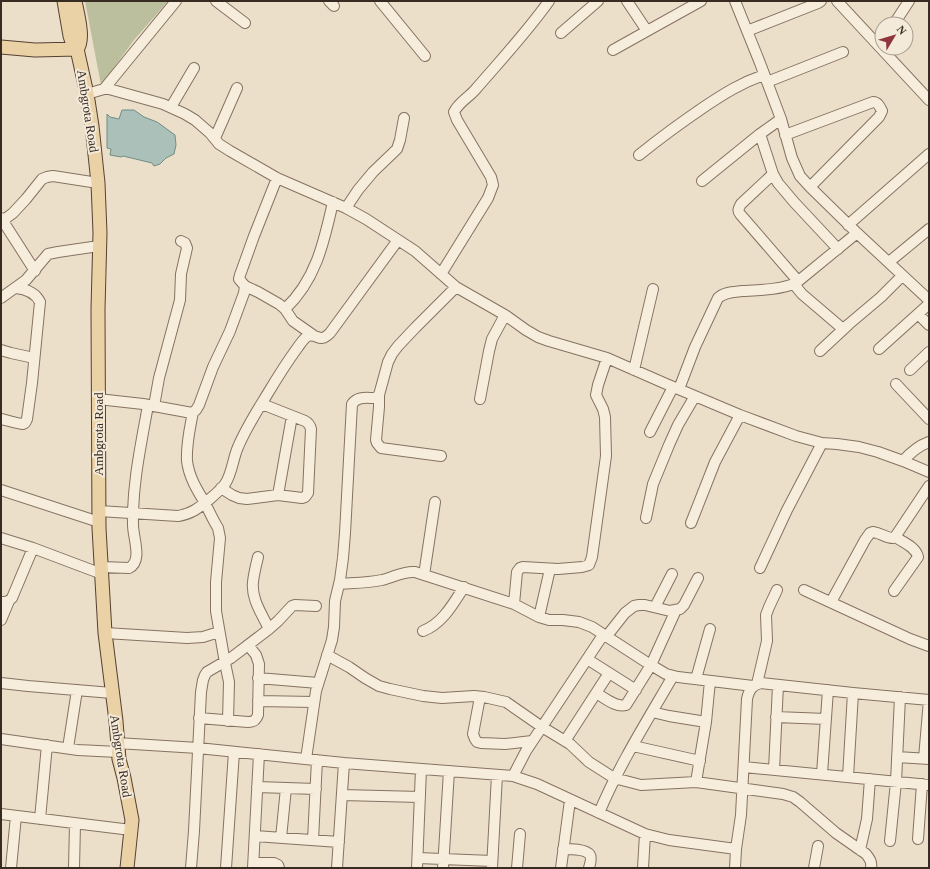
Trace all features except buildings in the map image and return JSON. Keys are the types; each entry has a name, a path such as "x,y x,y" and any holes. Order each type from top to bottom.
{"main road":[{"name":"Ambgrota Road","path":"64,1 70,36 77,49 87,94 98,183 98,399 101,570 105,634 118,748 131,816 127,868"},
{"path":"1,47 35,50 77,49 79,46 80,37 75,1"}],"street":[{"path":"104,89 176,1"},
{"path":"216,1 245,23"},
{"path":"380,1 425,56"},
{"path":"441,274 488,198 493,185 491,177 457,120 454,112 522,35 549,1"},
{"path":"561,33 598,1"},
{"path":"627,1 647,31"},
{"path":"613,50 701,1"},
{"path":"736,1 781,119 785,135 800,176 857,233 929,300"},
{"path":"747,31 821,1"},
{"path":"837,1 874,39"},
{"path":"899,16 909,1"},
{"path":"639,155 680,123 746,81 766,79 843,52"},
{"path":"890,56 929,100"},
{"path":"171,107 194,68"},
{"path":"215,138 237,88"},
{"path":"87,94 104,89 121,91 171,107 185,114 195,120 210,133 219,144 230,151 278,178 346,208 366,219 415,251 456,287 505,315 538,337 607,358 740,415 796,436 822,443 859,447 878,452 929,472"},
{"path":"785,135 873,102 880,106 882,111 879,117 810,187"},
{"path":"346,208 373,172 397,149 404,118"},
{"path":"702,181 762,131 781,119"},
{"path":"762,131 773,174 778,182 794,202 838,249"},
{"path":"848,224 929,154"},
{"path":"773,174 741,204 738,211 797,282 797,288 802,294 843,329"},
{"path":"35,270 2,220 13,213 42,179 47,177 53,176 98,183"},
{"path":"278,178 254,236 239,279 244,286 279,304 285,309 293,321 313,336 323,338 330,332 398,240"},
{"path":"285,309 297,297 304,287 316,264 325,239 333,202"},
{"path":"889,262 929,229"},
{"path":"650,432 676,388 720,295 732,292 778,288 797,282 857,233"},
{"path":"1,538 101,570 129,568 136,561 133,513 136,473 139,452 180,300 181,274 187,248 181,241"},
{"path":"1,298 26,280 48,254 99,246"},
{"path":"820,351 843,329 881,297 902,276"},
{"path":"228,721 230,682 224,663 215,599 220,533 195,486 187,462 187,451 193,412 199,405 213,367 230,331 244,293 244,286"},
{"path":"441,456 381,448 376,440 380,407 379,395 388,362 392,354 415,328 456,287"},
{"path":"1,419 23,424 26,422 34,358 40,302 30,291 16,288"},
{"path":"634,370 654,289"},
{"path":"879,348 929,304"},
{"path":"918,314 929,325"},
{"path":"480,399 492,339 505,315"},
{"path":"1,490 99,516 133,513 178,516 195,510 225,484 238,447 262,404 296,349 307,337 313,336"},
{"path":"1,350 11,354 34,358"},
{"path":"910,370 929,352"},
{"path":"514,604 517,572 523,567 558,569 589,565 592,557 606,456 605,417 596,395 607,358"},
{"path":"896,384 929,419"},
{"path":"306,759 316,691 332,640 335,601 343,558 352,404 356,399 375,398 379,395"},
{"path":"646,518 653,484 668,445 695,396"},
{"path":"98,399 193,412"},
{"path":"221,488 232,495 246,499 278,496 302,498 307,495 309,490 311,429 308,422 262,404"},
{"path":"691,523 715,462 740,415"},
{"path":"278,496 292,416"},
{"path":"903,461 910,452 929,442"},
{"path":"760,568 787,510 822,443"},
{"path":"895,537 929,486"},
{"path":"424,574 436,502"},
{"path":"831,602 860,549 870,533 873,532 887,538 895,537 914,548 918,554 918,557 894,591"},
{"path":"1,620 5,602 12,598 34,548"},
{"path":"258,557 252,583 253,595 269,629"},
{"path":"539,617 550,569"},
{"path":"339,584 383,580 408,572 415,572 514,604 539,617 550,620 579,622 592,627 651,665 666,674 673,676 710,681 755,685 761,683 929,700 927,759 897,757"},
{"path":"656,608 672,574"},
{"path":"513,776 532,741 587,659 626,613 634,606 639,605 670,611 680,609 684,605 698,578"},
{"path":"423,631 431,628 441,620 464,588"},
{"path":"735,868 743,790 747,699 750,690 755,685 768,641 766,615 777,590"},
{"path":"804,590 910,639 929,646"},
{"path":"192,868 199,718 201,692 205,675 212,669 224,663 269,629 292,606 316,606"},
{"path":"596,693 618,705 624,706 628,703 651,665 676,610"},
{"path":"696,679 710,629"},
{"path":"105,634 187,638 219,632"},
{"path":"199,718 248,722 255,720 258,715 259,664 258,658 248,645"},
{"path":"327,655 379,686 390,689 423,696 442,698 480,697 506,702 565,741 589,762 614,778 641,785 696,782 743,790 782,794 793,797 869,858 872,863 871,868"},
{"path":"587,659 636,690"},
{"path":"565,741 609,673"},
{"path":"599,813 614,778 673,676"},
{"path":"258,678 318,683"},
{"path":"696,782 706,722 710,681"},
{"path":"1,683 112,693"},
{"path":"774,770 778,685"},
{"path":"68,748 77,690"},
{"path":"822,774 828,690"},
{"path":"848,777 853,693"},
{"path":"480,697 473,734 477,742 505,744 532,741"},
{"path":"890,841 896,782 900,697"},
{"path":"258,701 314,702"},
{"path":"652,712 706,722"},
{"path":"776,716 826,719"},
{"path":"1,739 68,748 198,748 344,763 513,776 537,784 645,834 669,840 736,849"},
{"path":"40,819 47,745"},
{"path":"632,746 700,761"},
{"path":"226,868 234,752"},
{"path":"259,754 253,865 274,863 279,868"},
{"path":"313,840 317,760"},
{"path":"337,868 344,763"},
{"path":"744,768 925,784 918,839"},
{"path":"420,769 418,863 492,864 497,774"},
{"path":"443,864 449,771"},
{"path":"860,850 867,819 870,779"},
{"path":"257,787 316,789"},
{"path":"281,838 286,788"},
{"path":"342,795 420,797"},
{"path":"561,868 570,800"},
{"path":"1,814 131,830"},
{"path":"11,868 16,816"},
{"path":"74,868 75,824"},
{"path":"517,868 520,834"},
{"path":"643,868 645,834"},
{"path":"255,836 339,842"},
{"path":"814,868 818,846"},
{"path":"564,848 588,853 591,859 589,868"}],"green space":[{"path":"85,1 168,1 134,40 101,85"}],"water":[{"path":"122,110 134,110 144,117 157,122 175,135 176,145 174,154 166,158 160,164 154,166 152,163 123,156 110,155 111,149 107,148 107,114 110,117 119,119"}]}
